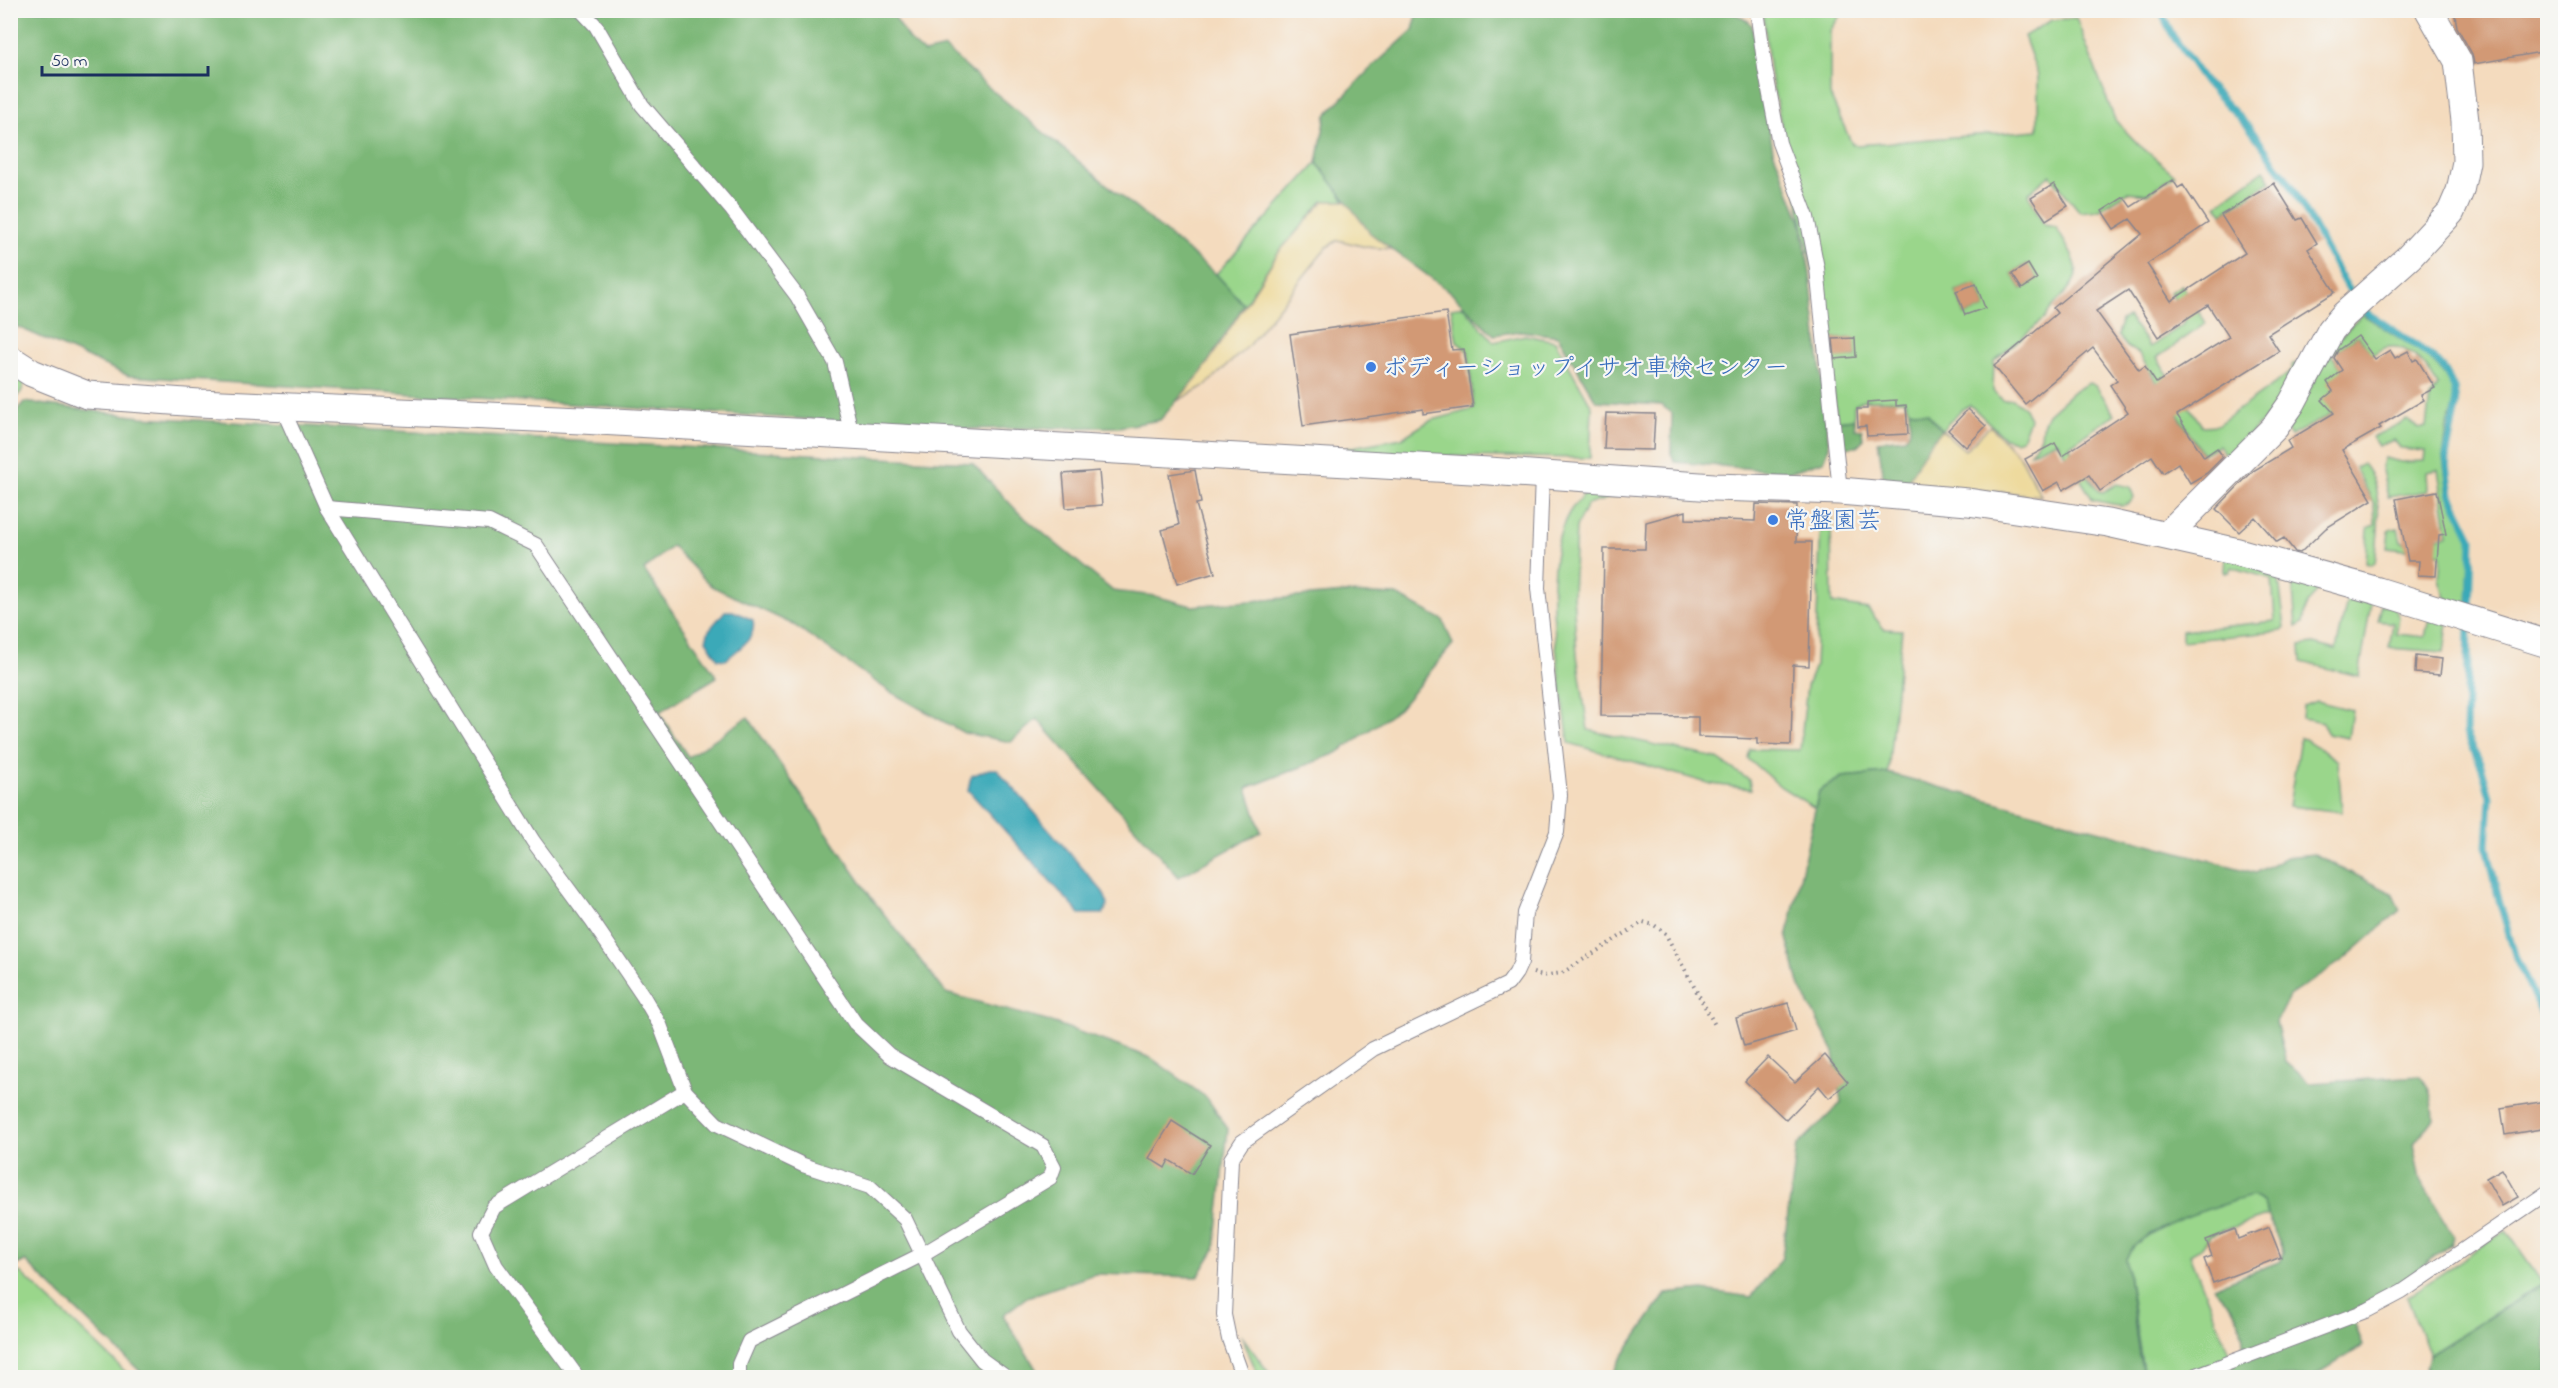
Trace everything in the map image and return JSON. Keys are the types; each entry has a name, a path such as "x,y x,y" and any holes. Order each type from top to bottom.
{"street":[{"path":"2167,535 2275,427 2292,403 2337,322 2409,257 2451,212 2460,191 2466,162 2465,121 2458,61 2428,10"},
{"path":"10,360 32,373 87,395 199,403 280,405 1542,475 1714,487 1840,491 1979,503 2098,521 2167,535 2378,591 2547,644"}],"lane":[{"path":"581,10 596,27 642,105 732,210 797,297 835,362 852,436"},
{"path":"1757,10 1779,143 1807,217 1817,268 1840,491"},
{"path":"280,405 327,508 533,841 592,921 643,996 660,1025 685,1091 717,1124 803,1165 870,1188 905,1219 958,1331 982,1360 1007,1377"},
{"path":"1243,1377 1229,1339 1224,1316 1231,1159 1242,1142 1373,1049 1508,984 1518,968 1525,913 1557,832 1560,795 1538,588 1542,475"},
{"path":"327,508 489,522 536,545 855,1023 889,1055 1043,1146 1054,1167 1050,1178 923,1254 749,1341 739,1364 739,1377"},
{"path":"578,1377 496,1266 480,1232 494,1208 685,1091"},
{"path":"2189,1377 2368,1310 2402,1292 2547,1192"}],"path":[{"path":"1518,968 1542,976 1562,973 1642,922 1654,924 1665,933 1716,1027"}],"green space":[{"path":"11,10 891,11 909,40 924,53 945,48 987,86 1216,274 1244,305 1202,372 1160,420 1119,427 962,429 129,376 11,324"},
{"path":"1644,10 1646,13 1717,10 1743,18 1752,25 1773,150 1801,221 1810,274 1829,446 1824,461 1789,472 1675,462 1671,453 1672,413 1661,405 1596,401 1558,336 1521,331 1494,335 1450,292 1370,233 1317,163 1326,115 1368,71 1413,30 1418,11"},
{"path":"1763,11 1843,11 1830,31 1830,95 1852,144 2038,130 2038,75 2024,36 2052,20 2076,18 2115,120 2138,144 2175,175 2147,194 2128,192 2098,210 2080,212 2050,175 2028,194 2044,225 2056,227 2072,256 2076,273 2070,287 2045,318 1994,361 1993,391 2003,400 2013,399 2025,408 2030,419 2022,439 2015,441 2005,438 1970,405 1961,410 1942,430 1927,413 1909,410 1904,400 1863,400 1854,406 1854,419 1837,421 1828,337 1770,74","holes":["2027,264 2037,279 2022,289 2012,274","1976,284 1985,308 1965,315 1956,291","1854,338 1856,357 1834,358 1833,339"]},
{"path":"1317,163 1346,201 1323,201 1278,253 1244,305 1216,274"},
{"path":"2264,170 2271,181 2223,213 2217,205"},
{"path":"2182,285 2206,323 2157,358 2202,426 2217,425 2292,371 2292,365 2295,363 2298,369 2278,404 2228,458 2218,445 2203,454 2139,354 2127,347 2118,336 2121,320 2128,317 2150,347 2184,324 2186,318 2170,292"},
{"path":"1463,306 1494,342 1525,335 1555,341 1592,407 1590,458 1347,455 1346,448 1402,438 1429,421 1474,409 1468,351 1457,342 1451,308"},
{"path":"2362,314 2424,354 2441,370 2452,389 2454,404 2447,427 2443,458 2448,495 2470,538 2467,605 2445,598 2439,579 2441,554 2387,548 2389,530 2398,528 2401,541 2406,544 2448,535 2438,470 2427,472 2428,491 2388,497 2381,466 2384,458 2401,462 2424,461 2425,451 2401,449 2394,440 2378,446 2372,437 2407,420 2420,429 2426,427 2430,397 2438,386 2417,358 2398,347 2388,347 2378,351 2363,365 2349,395 2337,410 2291,436 2287,430 2335,343","holes":["2358,336 2368,350 2342,369 2331,355"]},
{"path":"10,370 26,379 21,392 11,403"},
{"path":"2089,383 2096,386 2115,414 2069,446 2098,491 2103,492 2117,484 2130,487 2134,497 2127,504 2116,505 2093,500 2057,441 2030,453 2041,437 2042,427 2048,414 2075,390"},
{"path":"24,402 142,417 972,463 1020,514 1113,591 1155,596 1192,606 1345,593 1397,595 1443,620 1453,644 1399,709 1337,753 1247,788 1261,832 1179,877 1037,719 1011,742 964,733 889,691 794,625 711,586 672,546 644,570 717,677 659,712 688,757 748,717 873,900 946,993 1054,1023 1151,1058 1207,1098 1228,1129 1215,1249 1198,1277 1095,1274 1027,1297 1003,1315 1041,1377 146,1377 25,1261 11,1268 10,418"},
{"path":"1909,410 1927,413 1942,430 1928,446 1908,481 1884,481 1878,441 1905,438 1910,430"},
{"path":"1854,419 1855,429 1862,430 1863,440 1856,447 1840,448 1837,421"},
{"path":"2363,464 2375,486 2377,498 2375,563 2371,565 2366,563 2368,528 2375,524 2374,504 2355,467"},
{"path":"1589,488 1632,491 1587,505 1576,527 1573,594 1577,655 1588,730 1716,758 1749,780 1751,789 1711,784 1569,743 1554,625 1554,563 1559,536 1569,513"},
{"path":"1831,517 1832,603 1868,609 1884,629 1902,630 1888,773 1842,777 1819,791 1815,808 1781,787 1748,759 1750,749 1800,750 1807,686 1815,666 1821,521"},
{"path":"2225,557 2278,572 2285,628 2282,631 2182,641 2182,631 2275,621 2272,579 2231,567 2229,572 2224,572"},
{"path":"2292,578 2320,585 2318,591 2307,603 2303,623 2296,627"},
{"path":"2348,596 2371,602 2359,676 2301,662 2300,646 2313,644 2336,650"},
{"path":"2382,604 2395,608 2399,618 2396,634 2425,637 2429,619 2448,624 2444,652 2389,648 2393,623 2378,621"},
{"path":"2316,701 2352,710 2348,738 2327,734 2323,722 2302,718 2303,706"},
{"path":"2300,738 2338,761 2342,812 2289,806"},
{"path":"1888,773 2256,873 2286,857 2314,854 2392,893 2400,910 2343,960 2289,996 2276,1022 2286,1062 2310,1083 2420,1076 2431,1096 2434,1119 2413,1144 2420,1180 2454,1236 2452,1244 2379,1299 2351,1313 2363,1346 2313,1377 2177,1377 2231,1358 2243,1351 2239,1321 2230,1305 2214,1287 2281,1261 2283,1252 2263,1202 2252,1196 2201,1211 2162,1227 2133,1247 2126,1259 2144,1377 1611,1378 1619,1361 1666,1294 1703,1290 1751,1297 1782,1258 1797,1146 1841,1103 1834,1052 1800,987 1787,938 1819,791 1842,777"},
{"path":"2252,1196 2263,1202 2269,1215 2210,1235 2202,1247 2190,1254 2231,1358 2177,1377 2144,1377 2126,1259 2133,1247 2162,1227 2201,1211"},
{"path":"2506,1230 2543,1283 2429,1355 2407,1297"},
{"path":"20,1272 131,1377 11,1377 11,1280"},
{"path":"2547,1281 2547,1377 2424,1377 2429,1355"},
{"path":"1241,1335 1272,1377 1259,1377"}],"sand":[{"path":"1324,201 1346,201 1370,233 1391,249 1366,247 1338,240 1327,247 1248,346 1206,385 1177,401 1202,372 1278,253"},
{"path":"1990,426 2022,459 2041,496 1911,484 1908,481 1928,446 1942,430 1965,450"}],"water":[{"path":"725,611 733,611 753,620 754,627 746,643 726,660 718,659 706,640 709,630"},
{"path":"989,769 997,769 1103,892 1108,904 1103,914 1080,914 968,790 971,776"}],"building":[{"path":"2454,10 2542,10 2547,51 2474,64 2472,54 2457,27"},
{"path":"2173,180 2178,188 2183,185 2208,223 2147,264 2171,301 2245,253 2221,215 2274,183 2297,220 2302,218 2317,243 2308,249 2335,292 2268,334 2279,351 2177,415 2204,457 2217,448 2223,457 2207,473 2190,483 2178,463 2163,473 2152,456 2100,491 2089,475 2063,490 2059,482 2043,491 2025,459 2055,443 2062,456 2128,412 2110,385 2117,380 2093,348 2025,404 1994,366 2057,313 2053,308 2142,234 2130,219 2114,229 2102,211 2124,197 2131,207","holes":["2128,290 2158,337 2208,305 2229,337 2156,383 2145,366 2139,370 2096,311"]},
{"path":"2054,184 2068,206 2046,220 2031,198"},
{"path":"2028,264 2037,279 2022,289 2012,274"},
{"path":"1976,284 1985,308 1965,315 1956,291"},
{"path":"1446,312 1452,350 1464,349 1473,407 1423,414 1423,409 1303,426 1290,334"},
{"path":"2358,336 2375,359 2390,350 2395,358 2408,351 2413,361 2417,359 2435,388 2421,395 2424,400 2342,450 2372,500 2326,528 2300,553 2295,552 2284,538 2277,542 2255,517 2239,532 2216,509 2253,471 2291,448 2287,441 2334,413 2322,400 2333,391 2327,382 2342,370 2334,358 2338,350"},
{"path":"1855,338 1856,357 1835,359 1833,339"},
{"path":"1896,400 1896,406 1906,405 1908,434 1867,436 1866,426 1858,427 1857,409 1867,409 1867,402"},
{"path":"1968,409 1986,426 1966,447 1948,430"},
{"path":"1606,413 1655,414 1653,450 1604,449"},
{"path":"1195,470 1201,503 1196,504 1215,573 1177,584 1162,530 1179,525 1169,474"},
{"path":"1099,471 1102,505 1066,508 1063,474"},
{"path":"2437,491 2446,534 2439,535 2436,576 2418,575 2419,561 2408,561 2396,499"},
{"path":"1756,504 1797,505 1796,542 1812,542 1809,666 1793,665 1791,745 1757,744 1757,739 1698,737 1698,717 1601,716 1604,549 1645,549 1646,522 1686,511 1686,519 1755,521"},
{"path":"2416,656 2442,659 2440,675 2415,673"},
{"path":"1788,1003 1796,1031 1744,1046 1736,1018"},
{"path":"1825,1055 1848,1082 1829,1098 1819,1086 1786,1120 1745,1081 1768,1057 1795,1082"},
{"path":"2547,1101 2547,1128 2505,1135 2501,1108"},
{"path":"1172,1121 1210,1145 1192,1174 1169,1160 1165,1168 1149,1158"},
{"path":"2502,1169 2518,1197 2502,1206 2486,1178"},
{"path":"2269,1227 2281,1257 2213,1283 2204,1259 2212,1256 2206,1240 2235,1229 2238,1239"}],"waterway":[{"path":"2160,10 2173,36 2206,83 2249,127 2291,185 2345,284 2355,297"},
{"path":"2362,306 2368,313 2427,353 2443,367 2454,388 2456,406 2446,457 2451,495 2472,538 2470,614"},
{"path":"2469,625 2466,732 2482,768 2490,797 2487,846 2499,900 2516,958 2548,1027"}],"place":[{"name":"ボディーショップイサオ車検センター","path":"1371,367"},
{"name":"常盤園芸","path":"1773,520"}]}
